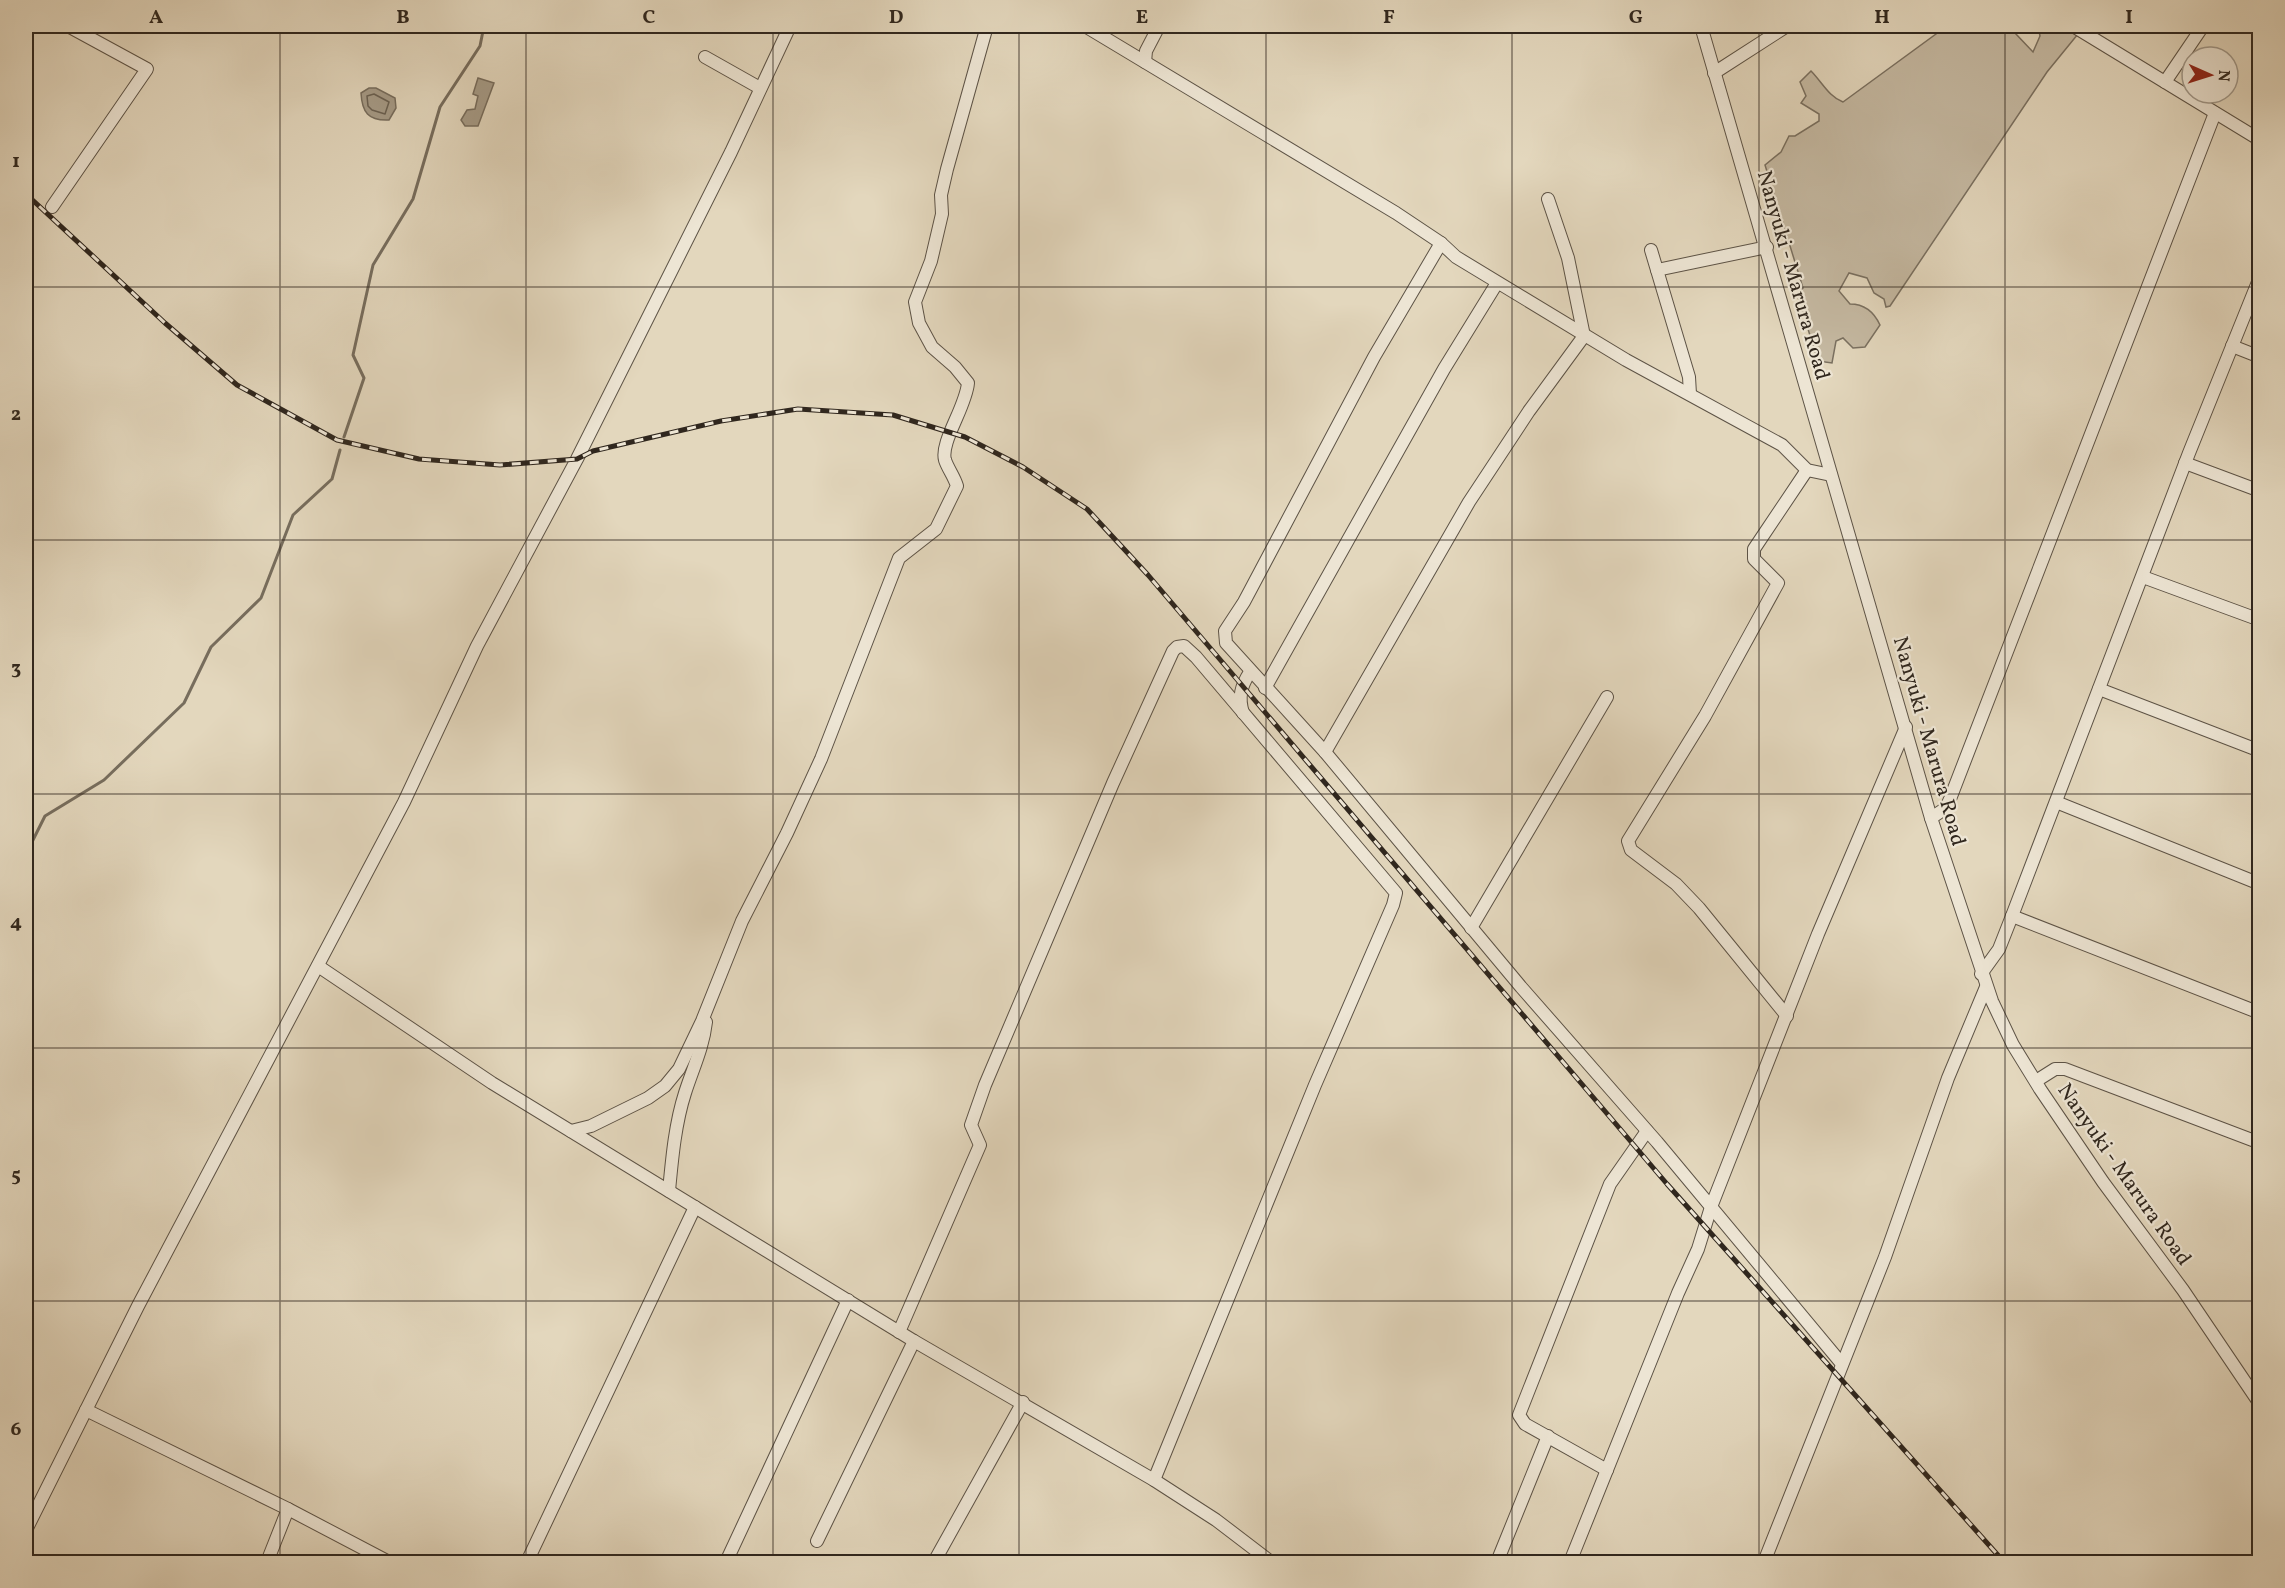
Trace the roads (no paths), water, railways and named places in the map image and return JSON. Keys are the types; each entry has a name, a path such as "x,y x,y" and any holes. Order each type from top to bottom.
{"street":[{"path":"52,207 147,69 68,26"},
{"path":"26,1530 86,1410 404,802 477,646 568,478 730,152 789,26"},
{"path":"572,1131 591,1126 621,1112 665,1086 679,1069 708,1006 742,921 788,834 821,759 899,558 936,529 957,486 945,460 944,447 961,413 968,383 955,367 932,347 919,323 915,302 931,261 942,214 941,195 947,169 987,26"},
{"path":"1085,26 1441,243 1456,257 1584,336 1782,445 1807,470 1831,475"},
{"path":"1145,62 1146,51 1160,26"},
{"name":"Nanyuki - Marura Road","path":"1701,26 1931,818 1986,987 2003,1026 2036,1081 2103,1182 2162,1260 2259,1404"},
{"path":"1713,73 1787,26"},
{"path":"2073,26 2259,140"},
{"path":"2166,82 2202,26"},
{"path":"705,57 760,87"},
{"path":"1931,818 1946,808 1950,800 2215,113"},
{"path":"1325,752 1469,502 1522,420 1584,336 1568,258 1548,199"},
{"path":"1441,243 1397,316 1244,602 1226,631 1226,643 1325,752 1471,928 1647,1131 1842,1364"},
{"path":"1657,270 1767,247"},
{"path":"1652,250 1689,377 1690,394"},
{"path":"1981,974 1999,949 2259,277"},
{"path":"1265,688 1471,322 1497,283"},
{"path":"2232,346 2259,357"},
{"path":"2185,464 2259,491"},
{"path":"1787,1016 1699,908 1660,870 1631,850 1628,841 1705,716 1778,583 1754,559 1754,549 1807,470"},
{"path":"2143,577 2259,620"},
{"path":"899,1332 980,1145 971,1125 978,1104 1113,783 1177,647 1188,648 1243,715 1390,882 1396,893 1396,899 1306,1107 1154,1480"},
{"path":"1243,715 1239,701 1242,686 1250,672"},
{"path":"2099,689 2259,751"},
{"path":"1471,928 1607,697"},
{"path":"1570,1563 1606,1470 1698,1250 1711,1207 1839,882 1906,727"},
{"path":"2056,802 2259,884"},
{"path":"2012,916 2259,1013"},
{"path":"318,966 492,1083 914,1341 1023,1402 1154,1480 1216,1520 1271,1563"},
{"path":"1764,1563 1885,1257 1948,1078 1986,987"},
{"path":"669,1191 684,1095 703,1048 708,1006"},
{"path":"2036,1081 2055,1069 2065,1069 2259,1143"},
{"path":"1606,1470 1520,1420 1521,1407 1610,1184 1647,1131"},
{"path":"527,1563 695,1207"},
{"path":"726,1563 848,1300"},
{"path":"817,1541 914,1341"},
{"path":"934,1563 1023,1402"},
{"path":"86,1410 288,1509 389,1563"},
{"path":"1497,1563 1548,1436"},
{"path":"267,1563 288,1509"}],"water":[{"path":"478,78 494,83 478,126 465,126 461,120 467,110 475,109 478,96 473,94"},
{"path":"369,88 376,88 395,98 396,108 389,120 371,117 365,110 361,93"}],"waterway":[{"path":"344,437 364,378 353,355 373,265 413,199 440,107 480,46 484,26"},
{"path":"26,854 45,816 104,780 184,703 211,647 261,598 293,515 332,479 340,450"}],"railway":[{"path":"26,194 165,323 237,385 337,440 419,459 500,465 577,459 593,451 721,421 798,409 893,415 965,437 1023,467 1087,509 1148,575 1667,1184 2004,1562"}]}
